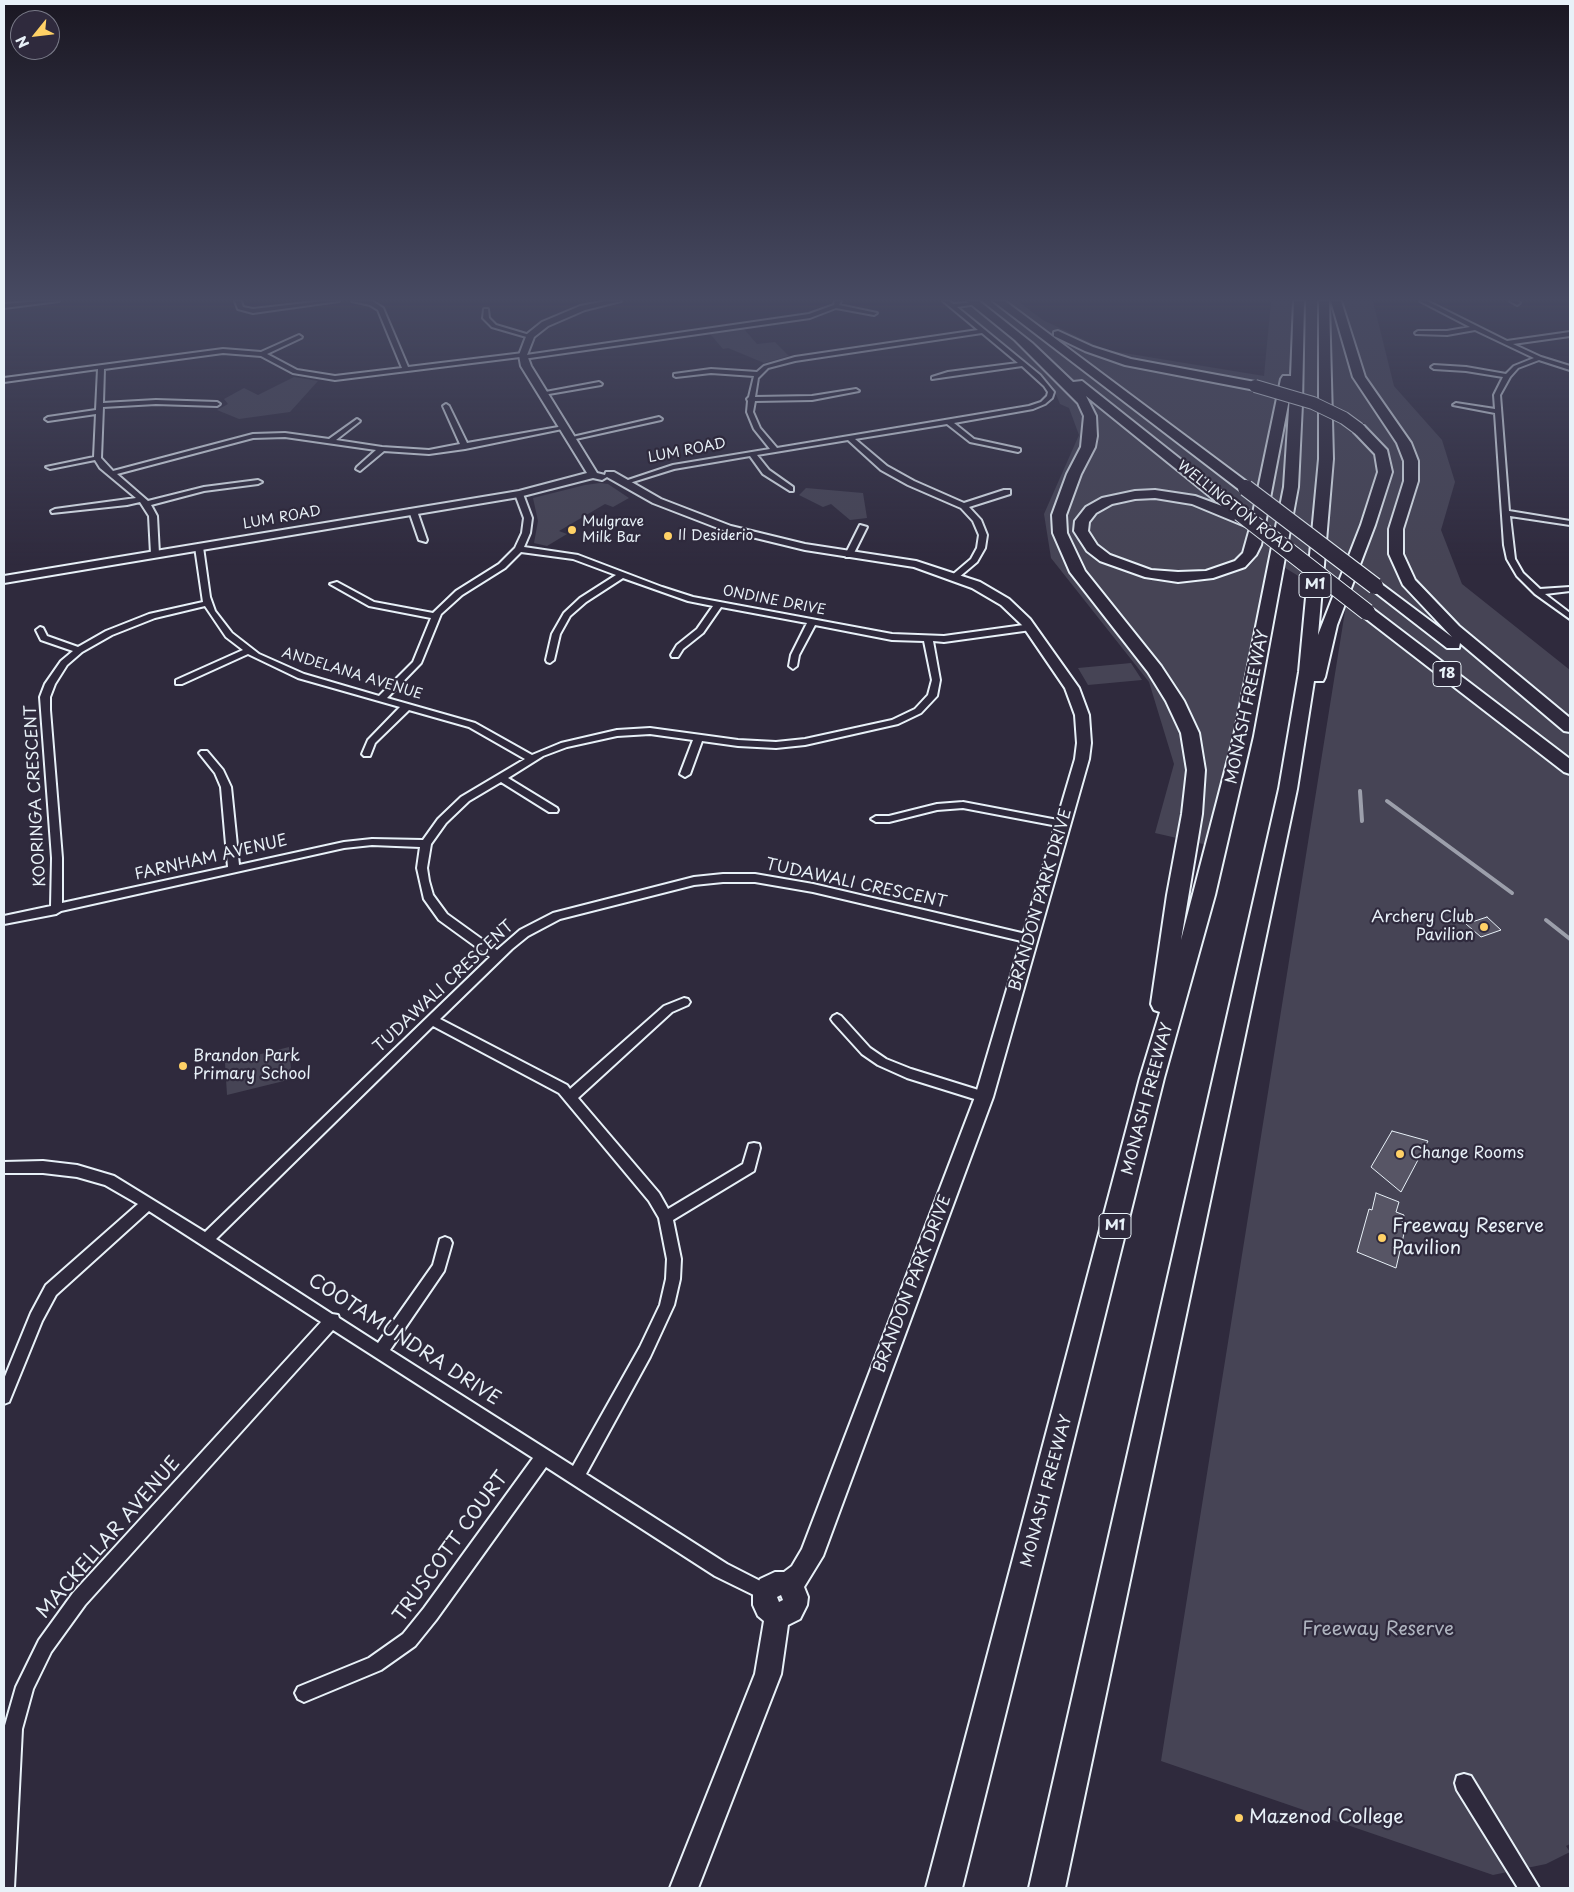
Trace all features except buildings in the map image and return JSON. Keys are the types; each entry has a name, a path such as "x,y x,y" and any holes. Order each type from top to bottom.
{"highway":[{"path":"1073,389 1084,402 1090,416 1088,447 1074,474 1059,515 1060,533 1078,572 1155,670 1175,701 1190,733 1196,770 1192,814 1177,895 1152,1078"},
{"name":"WELLINGTON ROAD","path":"1083,389 1240,515 1256,525 1570,768"},
{"name":"WELLINGTON ROAD","path":"1115,389 1570,734"},
{"path":"1266,389 1313,403 1359,429 1382,453 1385,472 1368,525 1329,625 1288,790"},
{"path":"1240,515 1188,498 1155,494 1135,495 1107,501 1091,510 1082,521 1081,531 1092,548 1105,558 1128,568 1150,574 1178,577 1208,575 1227,570 1246,559 1254,545 1258,531 1286,389"},
{"name":"MONASH FREEWAY","path":"944,1888 1152,1078 1204,895 1244,736 1291,487 1296,389"},
{"name":"M1","path":"1047,1888 1288,790 1307,672 1326,459 1325,389"},
{"path":"1368,389 1404,442 1411,461 1411,481 1396,529 1396,554 1408,582 1453,629 1570,727"}],"street":[{"path":"100,389 97,458 144,502 153,516 155,554"},
{"path":"541,389 574,442 604,476"},
{"path":"543,393 566,389"},
{"path":"753,389 750,399 750,412 753,422 775,450"},
{"name":"LUM ROAD","path":"4,580 519,494 604,476 672,467 1031,408 1050,398 1049,389"},
{"path":"1500,389 1497,395 1497,411 1508,546 1511,559 1520,574 1538,592 1570,617"},
{"path":"750,399 812,398 856,391"},
{"path":"48,419 100,408 156,402 217,404"},
{"path":"1456,405 1497,411"},
{"path":"446,406 465,447"},
{"path":"574,442 659,419"},
{"path":"332,440 357,421"},
{"path":"948,421 972,441 1018,450"},
{"path":"112,473 253,436 285,435 332,440 382,449 429,452 564,428"},
{"path":"849,438 871,459 891,472 964,506 980,525 983,541 974,560 955,576"},
{"path":"360,469 382,449"},
{"path":"752,454 766,472 790,489"},
{"path":"50,467 97,458"},
{"name":"BRANDON PARK DRIVE","path":"604,476 657,501 721,526 775,541 916,564 955,576 995,596 1015,610 1031,627 1072,688 1082,715 1083,751 984,1097 811,1556 800,1574 788,1585 777,1583 768,1588 771,1604"},
{"path":"55,512 144,502 204,489 258,482"},
{"path":"964,506 1007,492"},
{"path":"381,699 417,663 424,651 436,616 459,594 509,561 519,549 526,534 528,518 519,494"},
{"path":"413,511 423,540"},
{"path":"1506,513 1570,523"},
{"path":"849,554 863,527"},
{"name":"ANDELANA AVENUE","path":"199,547 208,603 224,629 248,651 291,673 472,725 531,758"},
{"name":"ONDINE DRIVE","path":"519,549 568,555 668,592 718,605 892,637 928,639 1031,627"},
{"path":"550,660 556,634 567,615 584,600 622,575"},
{"path":"334,584 372,604 436,616"},
{"path":"1538,592 1570,589"},
{"name":"KOORINGA CRESCENT","path":"56,910 58,875 45,697 50,684 58,670 79,650 130,624 208,603"},
{"path":"675,655 680,647 700,630 718,605"},
{"path":"793,666 795,655 812,622"},
{"path":"40,630 44,638 79,650"},
{"path":"496,956 453,926 432,902 423,876 426,844 452,810 531,758 564,745 625,732 650,731 761,744 798,743 880,726 906,718 924,706 934,689 936,680 928,639"},
{"path":"179,682 248,651"},
{"path":"367,754 371,742 407,706"},
{"path":"685,774 698,738"},
{"path":"204,753 216,766 226,787 234,870"},
{"path":"500,777 554,810"},
{"path":"876,819 888,819 937,807 962,805 1063,824"},
{"name":"FARNHAM AVENUE","path":"4,920 354,844 426,844"},
{"name":"TUDAWALI CRESCENT","path":"206,1240 496,956 524,933 557,916 684,883 723,878 755,878 794,884 1030,939"},
{"path":"570,1097 656,1019 684,1002"},
{"path":"838,1019 866,1051 882,1062 907,1073 984,1097"},
{"path":"431,1020 557,1086 570,1097 654,1197 666,1217 674,1259 673,1279 667,1305 645,1352 576,1476"},
{"path":"666,1217 749,1167 754,1148"},
{"name":"COOTAMUNDRA DRIVE","path":"4,1167 43,1166 77,1171 109,1180 333,1320 771,1604"},
{"path":"4,1397 36,1318 51,1290 148,1203"},
{"path":"381,1351 438,1267 445,1243"},
{"name":"MACKELLAR AVENUE","path":"4,1888 13,1729 25,1687 45,1646 79,1599 333,1320"},
{"name":"TRUSCOTT COURT","path":"304,1693 375,1664 409,1640 430,1614 544,1456"},
{"path":"684,1888 768,1674 771,1604"},
{"path":"1464,1783 1529,1888"}],"green space":[{"path":"242,389 247,389 258,395 269,389 311,389 290,412 239,419 217,410 228,404 224,399"},
{"name":"Freeway Reserve","path":"1054,389 1397,389 1442,440 1455,482 1441,530 1462,584 1570,670 1570,1844 1566,1846 1570,1852 1546,1864 1493,1875 1161,1761 1346,605 1277,563 1216,847 1155,833 1174,764 1149,682 1051,558 1044,514 1079,435 1069,408 1060,404"},
{"path":"600,483 608,484 629,498 613,507 605,504 559,531 567,534 547,546 534,543 538,521 533,498"},
{"path":"806,488 863,493 867,518 850,520 831,504 823,507 799,495"},
{"path":"1131,663 1142,680 1088,685 1078,668"},
{"path":"289,1047 292,1079 227,1095 225,1063"}],"waterway":[{"path":"1360,791 1362,821"},
{"path":"1387,801 1512,893"},
{"path":"1546,920 1570,939"}],"place":[{"name":"Mulgrave Milk Bar","path":"572,530"},
{"name":"Il Desiderio","path":"668,536"},
{"name":"Archery Club Pavilion","path":"1484,927"},
{"name":"Brandon Park Primary School","path":"183,1066"},
{"name":"Change Rooms","path":"1400,1154"},
{"name":"Freeway Reserve Pavilion","path":"1382,1238"},
{"name":"Mazenod College","path":"1239,1818"}]}
